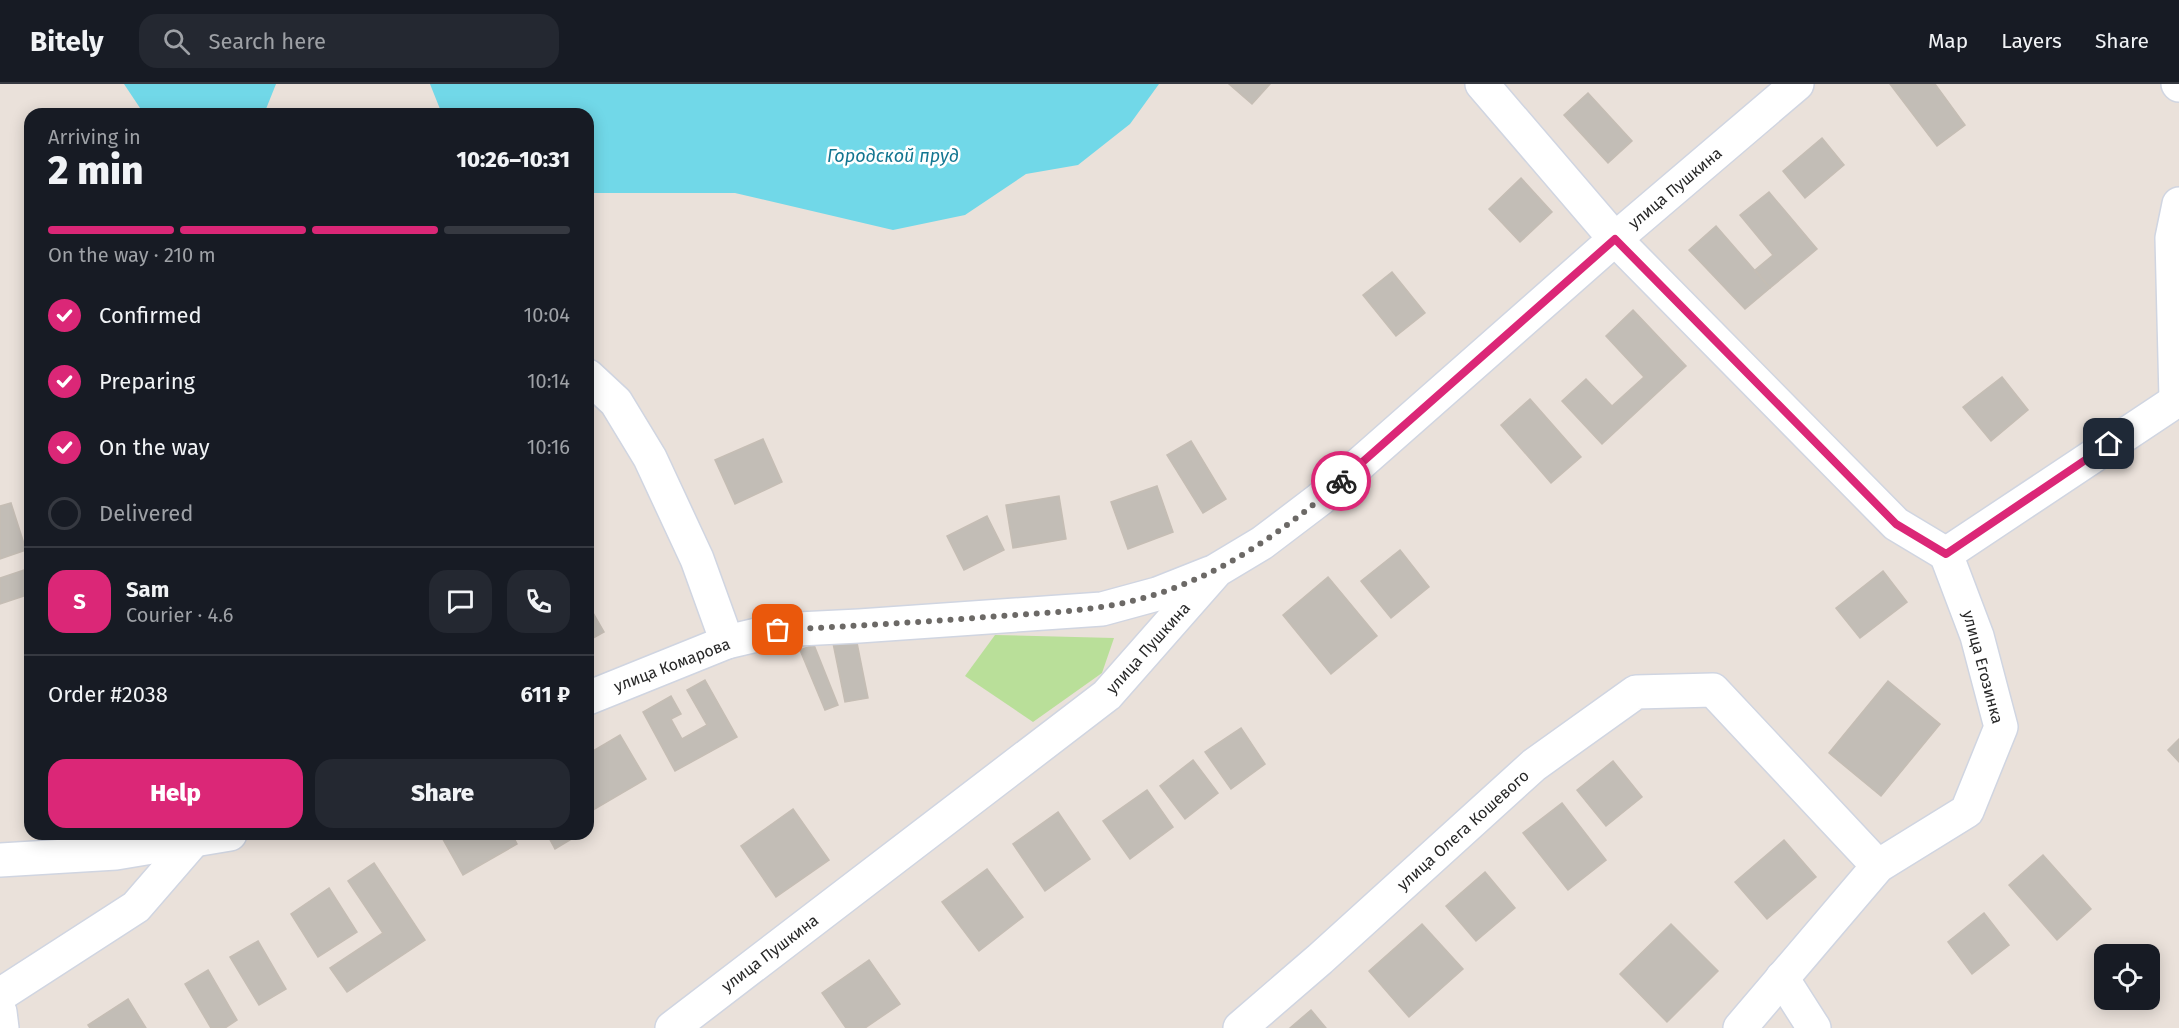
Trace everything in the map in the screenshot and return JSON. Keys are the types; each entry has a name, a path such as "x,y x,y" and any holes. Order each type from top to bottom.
{"street":[{"path":"1482,84 1615,239 1896,524 1946,554 2177,399 2172,238 2179,204"},
{"name":"улица Пушкина","path":"672,1028 1107,695 1217,570 1262,543 1320,499 1615,239 1797,84"},
{"path":"594,382 616,402 650,458 697,559 727,642"},
{"name":"улица Егозинка","path":"1740,1028 1878,866 1967,811 2001,727 1977,636 1946,554"},
{"name":"улица Комарова","path":"594,696 727,642 778,630 1102,609 1157,594 1217,570"},
{"name":"улица Олега Кошевого","path":"1240,1028 1320,959 1534,765 1636,692 1713,690 1878,866"},
{"path":"0,860 116,853 194,840"},
{"path":"0,995 136,907 194,840"},
{"path":"1782,978 1814,1028"},
{"path":"0,1012 2,1028"}],"green space":[{"path":"995,635 1114,638 1102,673 1033,722 965,676"}],"water":[{"path":"124,84 276,84 266,108 140,108"},
{"name":"Городской пруд","path":"430,84 1159,84 1130,124 1078,165 1026,174 965,215 893,230 735,193 594,193 594,108 440,108"}],"building":[{"path":"1229,84 1270,84 1252,104"},
{"path":"1890,84 1935,84 1965,125 1937,146"},
{"path":"1588,93 1632,141 1608,163 1564,115"},
{"path":"1822,138 1844,165 1805,198 1783,171"},
{"path":"1521,178 1552,212 1520,242 1489,209"},
{"path":"1769,192 1817,249 1770,288 1755,270 1773,255 1740,215"},
{"path":"1716,226 1770,288 1745,309 1689,250"},
{"path":"1392,272 1425,313 1396,336 1363,295"},
{"path":"1633,310 1686,366 1602,444 1562,401 1586,379 1612,406 1644,377 1606,336"},
{"path":"2002,377 2028,410 1991,441 1963,407"},
{"path":"1530,399 1581,457 1551,483 1501,425"},
{"path":"763,439 782,482 735,504 715,460"},
{"path":"1191,441 1226,499 1203,513 1167,455"},
{"path":"1157,486 1173,532 1128,549 1111,502"},
{"path":"1059,496 1066,539 1013,548 1006,505"},
{"path":"11,503 24,544 24,551 0,559 0,506"},
{"path":"987,516 1004,550 964,570 947,536"},
{"path":"1400,550 1429,587 1391,618 1361,581"},
{"path":"24,570 24,596 0,604 0,578"},
{"path":"1883,571 1907,602 1860,638 1836,608"},
{"path":"1328,577 1377,636 1331,674 1283,615"},
{"path":"594,614 604,632 594,638"},
{"path":"856,638 868,698 845,702 833,643"},
{"path":"814,645 838,705 825,710 800,650"},
{"path":"705,680 737,737 675,771 643,712 671,696 681,714 671,719 682,739 707,725 687,690"},
{"path":"1888,681 1940,724 1881,796 1829,753"},
{"path":"1241,728 1265,764 1231,789 1205,752"},
{"path":"620,735 646,779 594,809 594,750"},
{"path":"2179,739 2179,762 2168,750"},
{"path":"1193,760 1218,793 1185,819 1160,786"},
{"path":"1613,761 1642,797 1606,826 1577,790"},
{"path":"1147,790 1173,827 1130,859 1103,821"},
{"path":"1562,803 1606,860 1568,890 1523,833"},
{"path":"793,809 829,860 776,897 741,846"},
{"path":"1058,812 1090,859 1045,891 1013,844"},
{"path":"443,840 515,840 517,844 463,875"},
{"path":"550,840 570,840 555,849"},
{"path":"1784,840 1816,877 1767,919 1735,882"},
{"path":"2043,855 2091,909 2057,940 2009,885"},
{"path":"374,863 425,940 347,992 330,968 383,933 348,881"},
{"path":"987,869 1023,917 979,951 942,902"},
{"path":"1485,872 1515,908 1476,941 1446,906"},
{"path":"329,888 357,932 318,957 291,914"},
{"path":"1984,913 2009,945 1972,974 1948,942"},
{"path":"1422,924 1463,969 1409,1017 1369,971"},
{"path":"1671,924 1718,971 1667,1022 1620,974"},
{"path":"258,941 286,989 259,1005 230,957"},
{"path":"869,960 900,1004 865,1028 846,1028 822,993"},
{"path":"208,970 237,1020 225,1028 211,1028 185,984"},
{"path":"128,999 146,1028 90,1028 88,1025"},
{"path":"1311,1010 1326,1028 1290,1028"}],"way so far":[{"path":"778,630 1102,609 1157,594 1217,570 1262,543 1341,481"}],"route":[{"path":"1341,481 1615,239 1896,524 1946,554 2109,444"}]}
